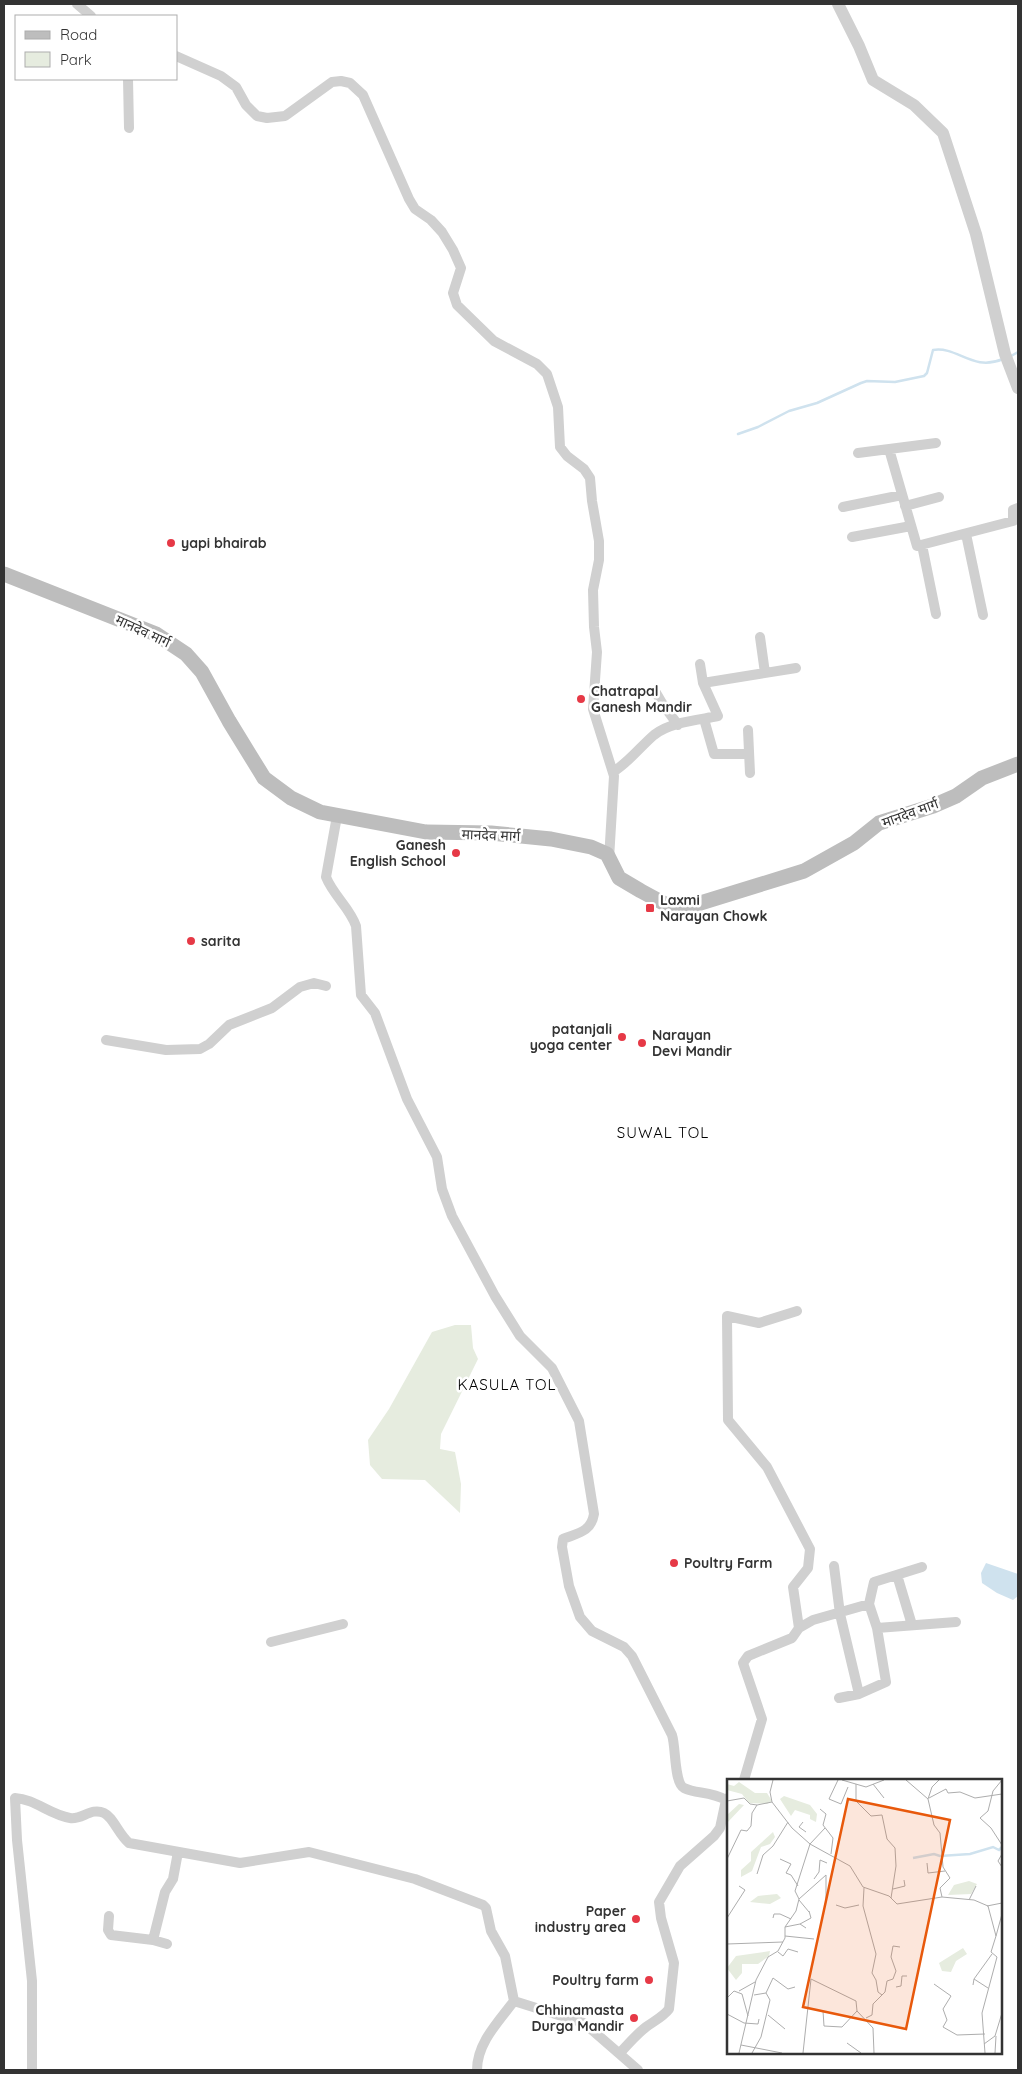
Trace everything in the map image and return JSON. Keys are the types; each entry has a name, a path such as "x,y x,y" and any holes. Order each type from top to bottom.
{"main road":[{"name":"मानदेव मार्ग","path":"4,574 156,634 186,654 202,672 264,778 291,798 320,812 426,832 491,833 551,839 591,847 607,854 619,878 665,904 681,907 694,905 810,868 854,843 879,824 933,806 956,796 982,778 1018,764"}],"street":[{"path":"77,4 89,15"},
{"path":"838,4 873,80 914,105 943,133 976,234 1004,354 1018,388"},
{"path":"178,57 220,76 236,87 246,105 257,116 268,118 285,116 332,82 341,81 358,88 364,95 409,200 415,209 431,220 454,250 461,268 454,293 456,305 494,341 537,364 547,374 558,407 560,447 567,456 584,469 590,478 599,541 599,560 593,590 597,652 593,709 614,776 609,860"},
{"path":"128,80 129,128"},
{"path":"858,453 936,442"},
{"path":"889,449 917,546 1013,521 1013,510 1018,508"},
{"path":"843,507 902,495"},
{"path":"906,506 939,497"},
{"path":"852,537 911,526"},
{"path":"966,534 984,615"},
{"path":"922,545 936,614"},
{"path":"760,637 765,673"},
{"path":"613,772 656,734 678,725 718,716 703,683 700,664"},
{"path":"703,683 796,668"},
{"path":"655,691 678,725"},
{"path":"704,719 714,754 750,754"},
{"path":"748,730 750,773"},
{"path":"337,816 326,877 329,886 353,917 356,926 361,995 375,1013 407,1100 437,1157 442,1189 452,1216 494,1296 520,1336 552,1368 579,1421 594,1514 592,1523 587,1529 563,1539 562,1547 569,1586 580,1618 592,1632 628,1650 639,1667 672,1735 675,1745 679,1783 683,1788 715,1794 727,1799 720,1828 714,1836 680,1866 660,1902 661,1918 674,1964 669,2009 631,2040 620,2053"},
{"path":"106,1040 166,1050 200,1049 209,1044 229,1025 272,1008 300,987 314,983 326,986"},
{"path":"797,1311 759,1322 727,1316 728,1420 767,1467 810,1550 808,1568 793,1588 799,1628"},
{"path":"834,1566 840,1614 859,1694"},
{"path":"839,1698 859,1694 886,1682 877,1628 869,1604 874,1582 922,1567"},
{"path":"896,1575 912,1625"},
{"path":"744,1779 762,1719 743,1663 748,1656 792,1638 799,1628 813,1620 840,1614 869,1604"},
{"path":"877,1628 956,1622"},
{"path":"271,1642 343,1624"},
{"path":"32,2070 32,1981 17,1840 15,1798 24,1799 50,1812 70,1818 92,1812 100,1812 112,1819 117,1830 128,1843 240,1863 309,1852 415,1878 436,1888 474,1900 486,1908 491,1931 508,1964 514,2001 485,2041 477,2063 477,2070"},
{"path":"153,1940 165,1892 173,1879 178,1852"},
{"path":"109,1916 108,1930 111,1935 153,1940 167,1944"},
{"path":"514,2001 584,2023 638,2070"}],"green space":[{"path":"455,1325 471,1325 473,1348 478,1359 441,1434 440,1449 455,1452 461,1484 460,1513 425,1480 382,1479 370,1465 368,1440 389,1409 432,1332"}],"water":[{"path":"986,1563 1018,1574 1018,1596 1013,1600 997,1593 982,1583 981,1573"}],"waterway":[{"path":"738,434 758,427 789,411 817,403 867,381 895,382 924,376 927,373 933,350 950,352 982,363 1003,359"},
{"path":"1011,356 1018,352"}],"place":[{"name":"yapi bhairab","path":"171,543"},
{"name":"Chatrapal Ganesh Mandir","path":"581,699"},
{"name":"Ganesh English School","path":"456,853"},
{"name":"Laxmi Narayan Chowk","path":"650,908"},
{"name":"sarita","path":"191,941"},
{"name":"patanjali yoga center","path":"622,1037"},
{"name":"Narayan Devi Mandir","path":"642,1043"},
{"name":"Poultry Farm","path":"674,1563"},
{"name":"Paper industry area","path":"636,1919"},
{"name":"Poultry farm","path":"649,1980"},
{"name":"Chhinamasta Durga Mandir","path":"634,2018"}],"district":[{"name":"SUWAL TOL","path":"663,1133"},
{"name":"KASULA TOL","path":"507,1385"}]}
